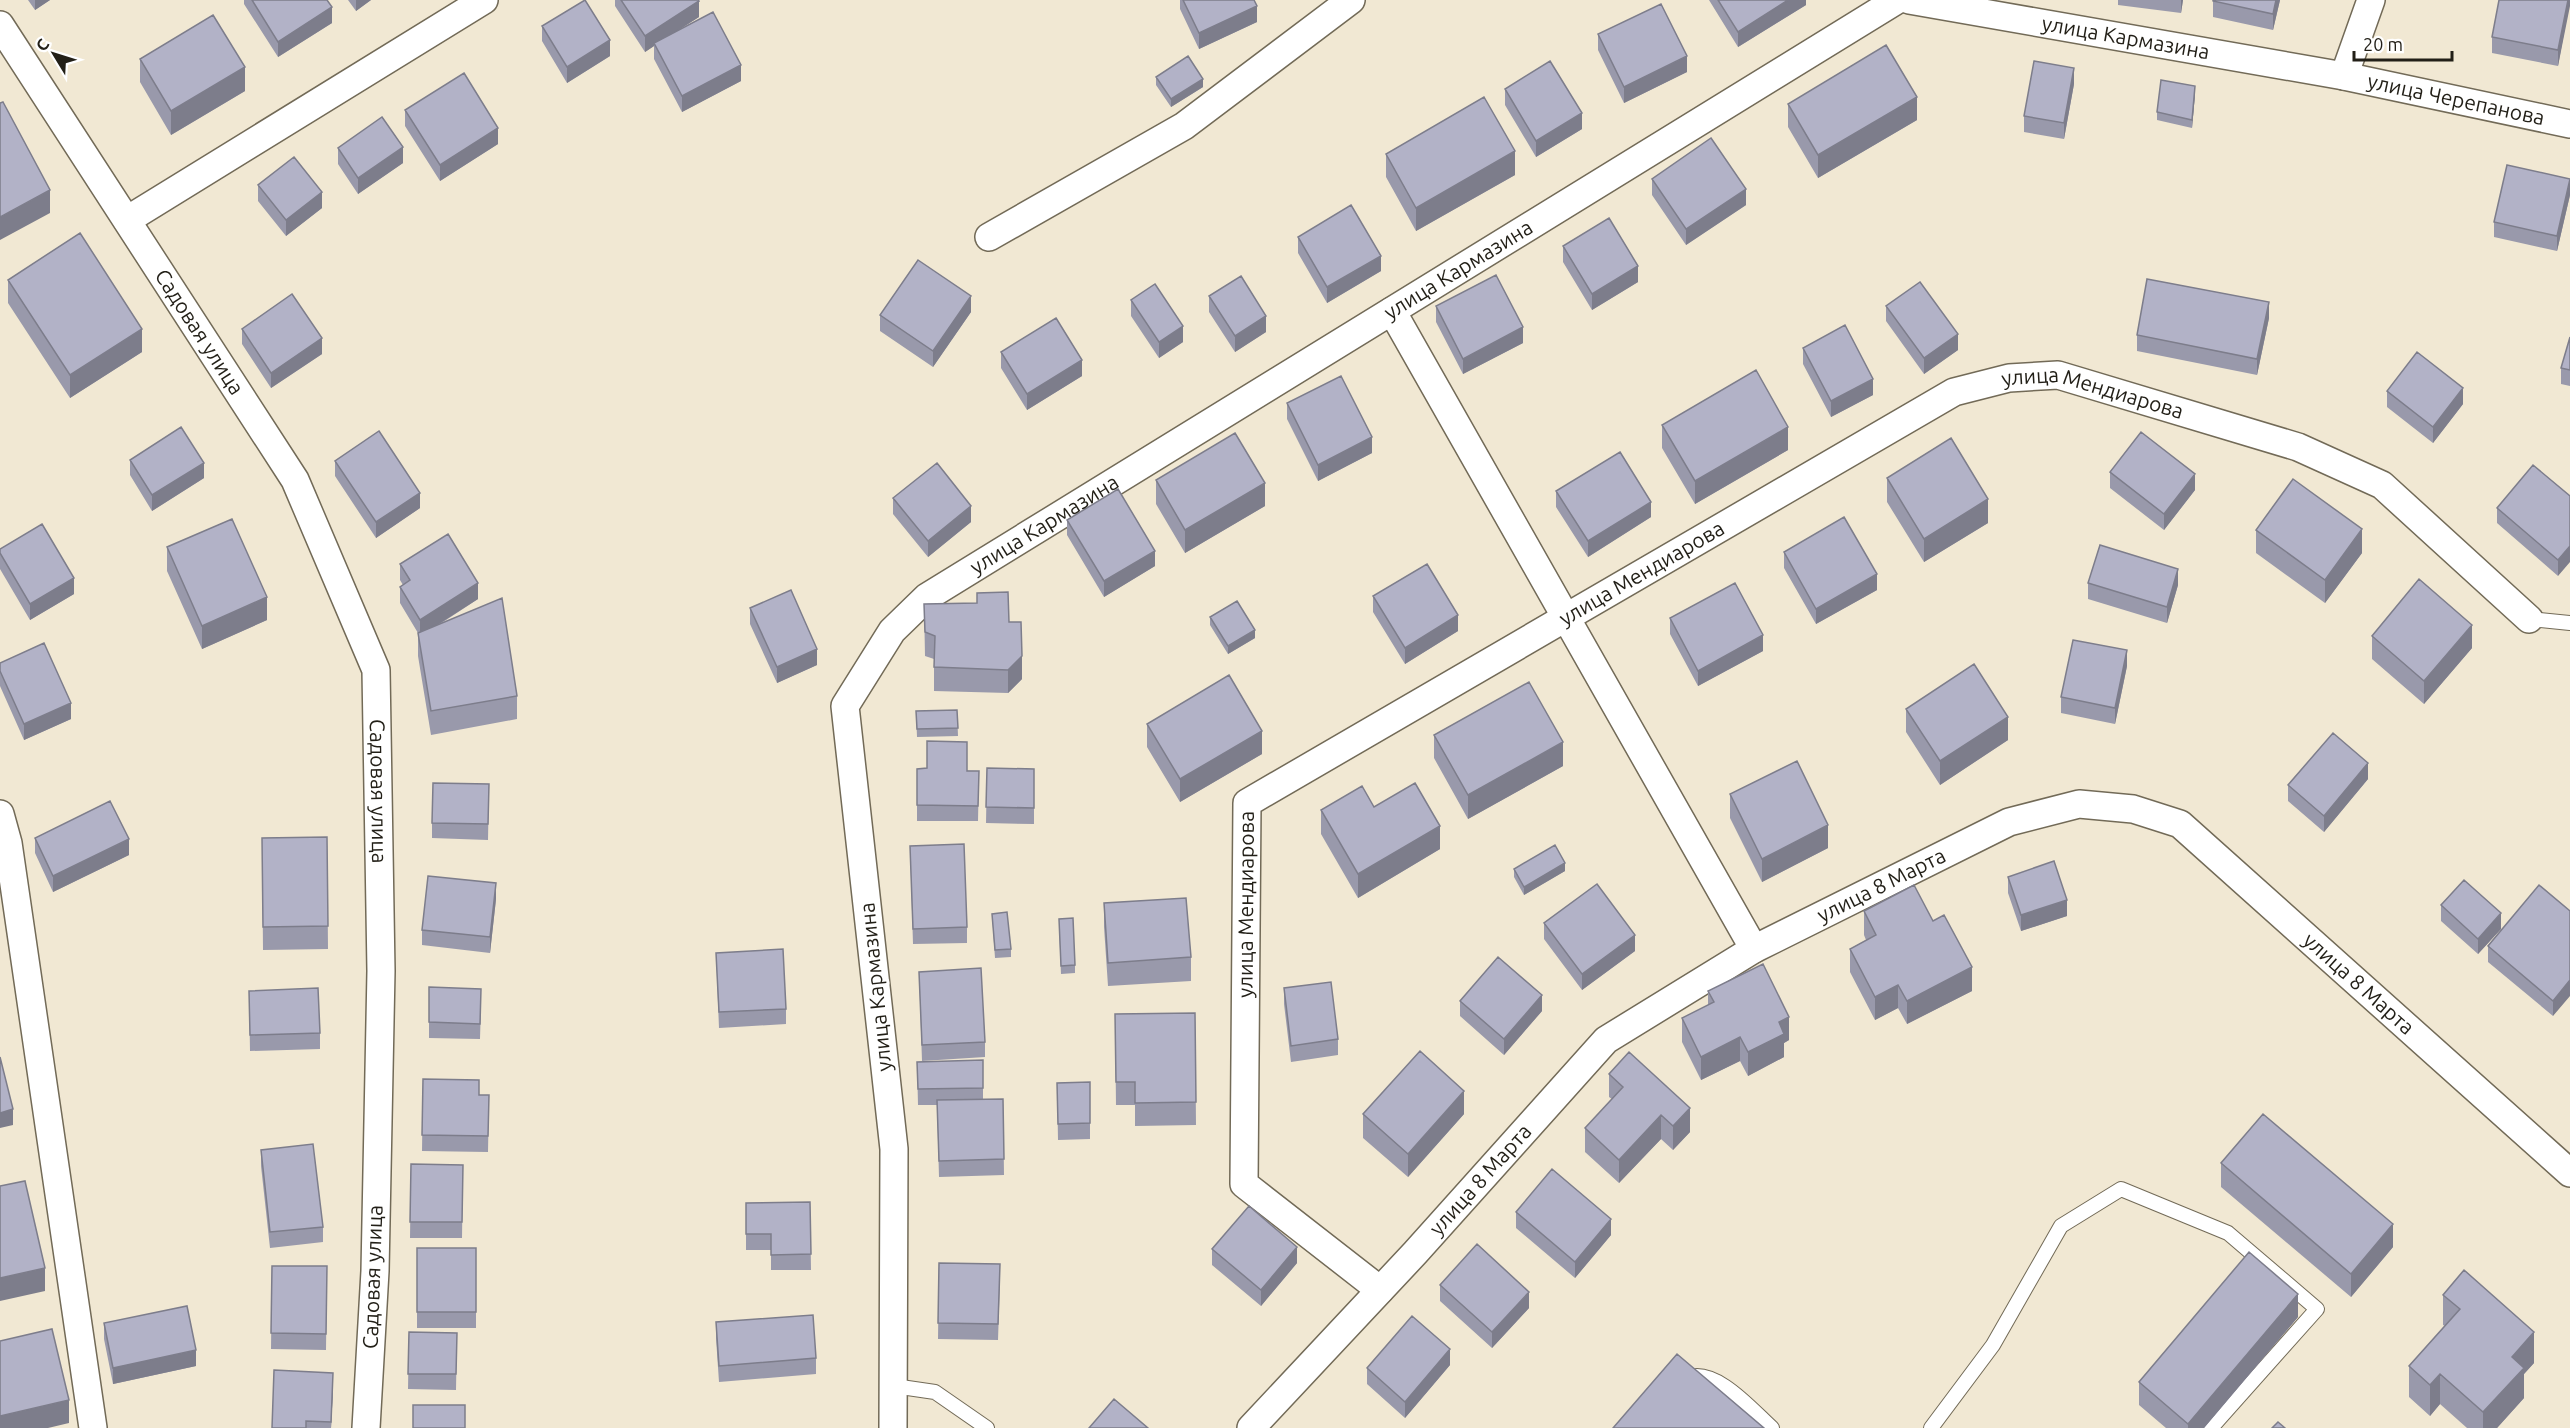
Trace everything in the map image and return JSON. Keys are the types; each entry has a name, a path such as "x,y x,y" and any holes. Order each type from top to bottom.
{"street":[{"path":"127,220 484,0"},
{"path":"989,237 1184,126 1325,17 1351,0"},
{"name":"улица Кармазина","path":"893,1428 894,1149 845,706 892,631 927,597 1897,0"},
{"name":"улица Кармазина","path":"1909,0 2343,76"},
{"path":"2343,76 2371,0"},
{"name":"Садовая улица","path":"0,25 295,480 376,670 381,982 375,1271 366,1428"},
{"name":"улица Черепанова","path":"2343,76 2570,124"},
{"path":"1392,311 1754,949"},
{"name":"улица Мендиарова","path":"1380,1290 1244,1184 1247,803 1954,392 2009,378 2058,375 2298,447 2382,485 2529,619"},
{"name":"улица 8 Марта","path":"1251,1428 1380,1290 1606,1040 1754,949 2009,822 2079,804 2133,809 2180,824 2570,1173"},
{"path":"0,814 10,855 93,1428"}],"lane":[{"path":"2529,619 2570,623"},
{"path":"1931,1428 1993,1345 2061,1226 2121,1189 2228,1233 2317,1309 2211,1428"},
{"path":"1675,1384 1692,1376 1718,1380 1772,1428"},
{"path":"894,1386 934,1392 987,1428"}],"building":[{"path":"252,0 327,0 332,7 278,42"},
{"path":"585,0 610,40 567,67 542,26"},
{"path":"621,0 698,0 699,1 645,36"},
{"path":"1183,0 1254,0 1257,6 1199,33"},
{"path":"1718,0 1788,0 1738,32"},
{"path":"2213,0 2276,0 2273,14"},
{"path":"2499,0 2568,0 2558,50 2492,37"},
{"path":"1661,4 1687,56 1624,87 1598,34"},
{"path":"713,12 741,65 682,96 654,43"},
{"path":"213,15 245,67 171,111 140,59"},
{"path":"1886,45 1917,97 1818,155 1788,104"},
{"path":"1188,56 1203,79 1171,99 1156,77"},
{"path":"1550,61 1582,113 1536,141 1505,89"},
{"path":"2034,61 2074,68 2064,123 2024,116"},
{"path":"464,73 498,128 440,165 405,110"},
{"path":"2161,80 2195,86 2192,120 2157,112"},
{"path":"1484,97 1515,151 1416,208 1386,154"},
{"path":"3,102 50,190 0,217 0,103"},
{"path":"382,117 403,147 358,178 338,148"},
{"path":"1711,138 1746,189 1686,229 1652,179"},
{"path":"294,157 322,192 286,220 258,185"},
{"path":"2507,165 2570,179 2557,236 2494,222"},
{"path":"1351,205 1381,256 1327,287 1298,237"},
{"path":"1609,218 1638,266 1592,294 1563,246"},
{"path":"80,233 142,329 70,375 8,280"},
{"path":"918,260 971,296 933,351 880,315"},
{"path":"1496,275 1523,327 1463,359 1436,306"},
{"path":"1241,276 1266,316 1235,336 1209,296"},
{"path":"2147,279 2269,302 2257,359 2137,335"},
{"path":"1920,282 1958,334 1924,358 1886,306"},
{"path":"1155,284 1183,326 1159,342 1131,300"},
{"path":"292,294 322,338 271,373 242,329"},
{"path":"1056,318 1082,360 1027,394 1001,352"},
{"path":"1845,325 1873,379 1831,401 1803,348"},
{"path":"2570,337 2570,370 2561,368"},
{"path":"2417,352 2463,388 2433,427 2387,391"},
{"path":"1756,370 1788,427 1695,481 1662,425"},
{"path":"1341,376 1372,437 1318,465 1287,403"},
{"path":"181,427 204,463 152,495 130,460"},
{"path":"379,431 420,493 376,522 335,461"},
{"path":"2141,432 2195,474 2164,514 2110,472"},
{"path":"1235,433 1265,483 1185,530 1156,480"},
{"path":"1951,438 1988,499 1924,539 1887,478"},
{"path":"1620,452 1651,502 1588,541 1556,491"},
{"path":"937,463 971,506 928,541 893,498"},
{"path":"2533,465 2570,496 2570,546 2558,560 2497,508"},
{"path":"2293,479 2362,529 2325,580 2256,530"},
{"path":"1118,489 1155,551 1104,581 1067,520"},
{"path":"1844,517 1877,574 1816,609 1784,552"},
{"path":"232,519 267,597 202,626 167,547"},
{"path":"42,524 74,578 30,604 0,553 0,549"},
{"path":"448,534 478,583 420,620 400,587 410,580 400,564"},
{"path":"2100,545 2178,569 2167,607 2088,583"},
{"path":"1427,564 1458,615 1405,648 1373,596"},
{"path":"2419,579 2472,625 2424,681 2372,636"},
{"path":"1735,583 1763,635 1698,671 1670,618"},
{"path":"791,590 817,649 777,667 750,608"},
{"path":"1008,592 1009,622 1021,622 1022,656 1008,670 934,667 935,636 925,632 924,604 977,603 977,593"},
{"path":"502,598 517,696 431,711 418,633"},
{"path":"1237,601 1255,630 1228,646 1210,617"},
{"path":"2073,640 2127,650 2115,708 2061,697"},
{"path":"44,643 71,703 24,724 0,671 0,663"},
{"path":"1974,664 2008,717 1940,761 1906,709"},
{"path":"1229,675 1262,731 1180,779 1147,724"},
{"path":"1529,682 1563,742 1468,795 1434,735"},
{"path":"957,710 958,728 917,729 916,711"},
{"path":"2333,733 2368,763 2324,816 2288,785"},
{"path":"927,741 967,742 967,771 979,771 978,806 917,805 917,769 927,768"},
{"path":"1797,761 1828,825 1762,859 1730,794"},
{"path":"987,768 1034,769 1034,808 986,807"},
{"path":"433,783 489,784 488,824 432,823"},
{"path":"1415,783 1440,826 1358,874 1321,810 1362,786 1374,807"},
{"path":"110,801 129,839 53,876 35,838"},
{"path":"327,837 328,926 263,927 262,838"},
{"path":"964,844 967,927 913,929 910,846"},
{"path":"1555,845 1565,863 1524,887 1514,869"},
{"path":"2054,861 2067,900 2021,915 2008,877"},
{"path":"428,876 496,883 490,937 422,930"},
{"path":"2464,880 2501,913 2478,939 2441,905"},
{"path":"1597,884 1635,935 1582,974 1544,923"},
{"path":"1914,885 1933,921 1944,915 1972,967 1907,1001 1898,985 1875,997 1850,949 1876,935 1864,911"},
{"path":"2539,885 2570,911 2570,980 2553,1001 2488,946"},
{"path":"1186,898 1191,957 1108,963 1104,903"},
{"path":"1007,912 1011,949 995,950 992,914"},
{"path":"1073,918 1075,965 1061,966 1059,919"},
{"path":"783,949 786,1009 719,1012 716,953"},
{"path":"1498,957 1542,995 1504,1039 1460,1001"},
{"path":"1763,964 1789,1017 1779,1022 1784,1034 1748,1052 1740,1037 1701,1057 1682,1018 1714,1002 1708,991"},
{"path":"981,968 985,1042 922,1045 919,972"},
{"path":"1331,982 1338,1039 1291,1046 1284,988"},
{"path":"429,987 481,989 480,1024 429,1022"},
{"path":"318,988 320,1033 250,1035 249,991"},
{"path":"1195,1013 1196,1102 1135,1103 1135,1082 1116,1082 1115,1014"},
{"path":"1420,1051 1464,1091 1408,1154 1363,1114"},
{"path":"1629,1052 1690,1108 1673,1126 1661,1115 1619,1160 1585,1128 1623,1087 1609,1074"},
{"path":"0,1057 13,1109 0,1113"},
{"path":"983,1060 983,1088 918,1089 917,1062"},
{"path":"423,1079 479,1080 479,1095 489,1095 488,1136 422,1135"},
{"path":"1090,1082 1090,1123 1058,1124 1057,1083"},
{"path":"1003,1099 1004,1159 939,1161 937,1100"},
{"path":"2263,1114 2393,1224 2351,1274 2221,1163"},
{"path":"313,1144 323,1227 270,1232 261,1150"},
{"path":"411,1164 463,1165 462,1222 410,1222"},
{"path":"1552,1169 1611,1219 1575,1262 1516,1212"},
{"path":"25,1181 45,1268 0,1278 0,1186"},
{"path":"810,1202 811,1254 771,1255 771,1234 746,1234 746,1203"},
{"path":"1249,1206 1297,1247 1261,1290 1212,1249"},
{"path":"1477,1244 1529,1292 1492,1332 1440,1285"},
{"path":"417,1248 476,1248 476,1312 417,1312"},
{"path":"2249,1252 2298,1294 2188,1424 2139,1382"},
{"path":"939,1263 1000,1264 998,1324 938,1323"},
{"path":"272,1266 327,1266 326,1334 271,1333"},
{"path":"2464,1270 2534,1332 2512,1357 2524,1368 2483,1412 2440,1374 2430,1385 2409,1366 2460,1309 2443,1295"},
{"path":"187,1306 196,1350 113,1368 104,1323"},
{"path":"813,1315 816,1358 719,1366 716,1322"},
{"path":"1412,1316 1450,1349 1405,1402 1367,1368"},
{"path":"52,1329 69,1400 0,1416 0,1341"},
{"path":"409,1332 457,1333 456,1374 408,1374"},
{"path":"1677,1354 1764,1428 1613,1428"},
{"path":"274,1370 333,1373 331,1422 306,1421 306,1428 272,1428"},
{"path":"1114,1399 1148,1428 1089,1428"},
{"path":"413,1405 465,1405 465,1428 413,1428"},
{"path":"2278,1422 2285,1428 2272,1428"}]}
